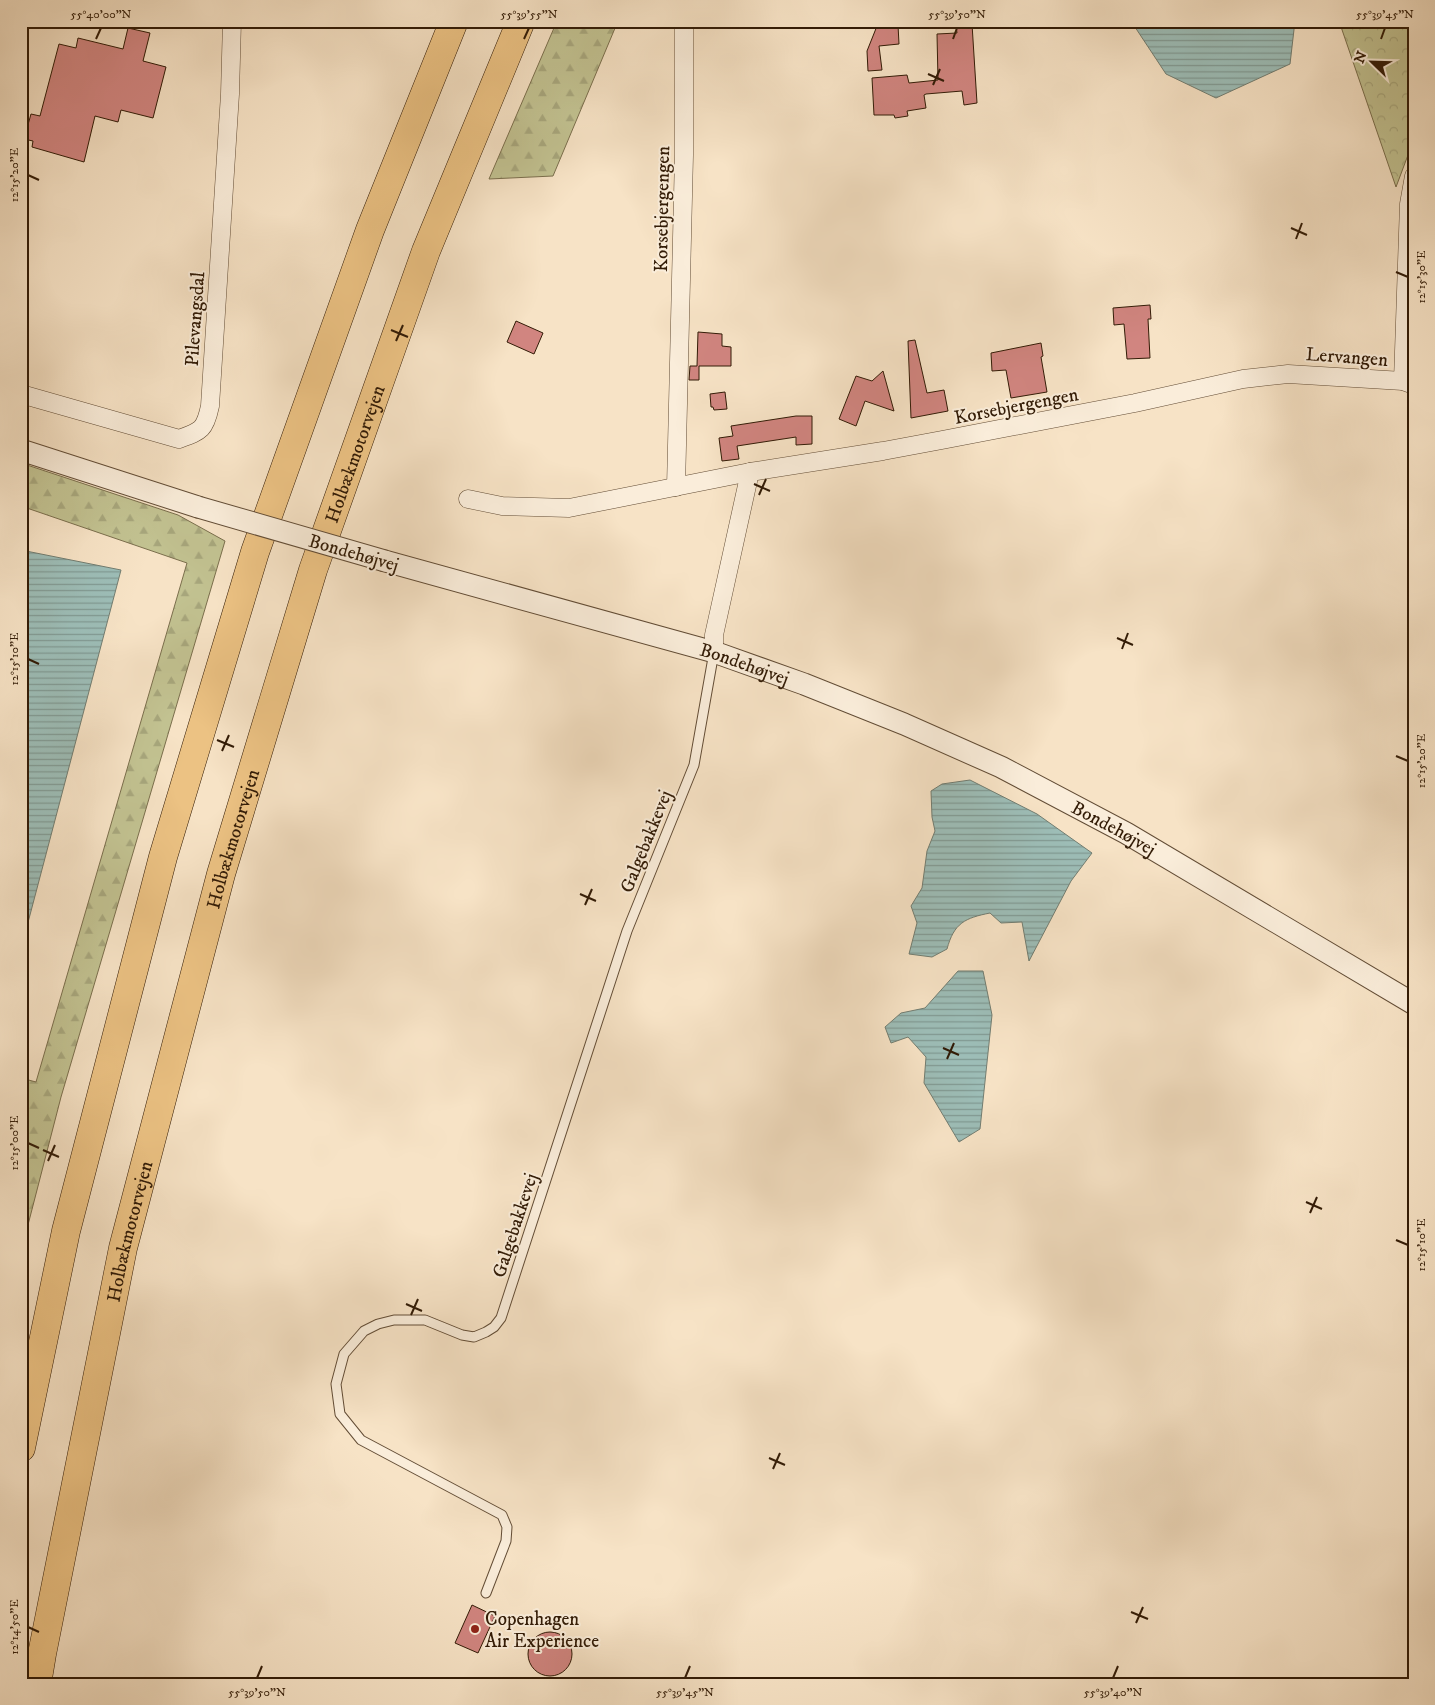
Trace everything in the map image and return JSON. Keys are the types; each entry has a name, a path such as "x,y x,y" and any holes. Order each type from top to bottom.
{"highway":[{"path":"21,1448 66,1231 166,848 255,552 370,230 454,21"},
{"name":"Holbækmotorvejen","path":"38,1684 42,1654 124,1248 221,874 313,570 426,251 521,21"}],"street":[{"name":"Pilevangsdal","path":"21,394 179,439 195,433 206,424 210,396 228,134 232,21"},
{"name":"Korsebjergengen","path":"676,486 684,165 684,21"},
{"name":"Lervangen","path":"1288,374 1408,383 1409,204 1414,176"},
{"name":"Korsebjergengen","path":"468,499 502,506 569,508 750,472 883,451 1135,403 1243,380 1288,374"},
{"name":"Bondehøjvej","path":"21,450 198,507 714,652 804,684 904,724 1001,767 1126,833 1414,1004"},
{"path":"714,652 714,635 750,472"}],"lane":[{"name":"Galgebakkevej","path":"486,1593 506,1541 507,1527 502,1515 361,1440 340,1414 336,1384 344,1354 364,1331 378,1324 394,1320 425,1320 462,1335 474,1336 494,1327 500,1318 626,931 694,765 714,652"}],"green space":[{"path":"557,21 618,21 553,176 489,179"},
{"path":"1339,21 1414,21 1414,139 1396,187"},
{"path":"21,463 178,515 225,541 61,1097 21,1252 21,1078 36,1082 187,563 21,506"}],"water":[{"path":"1131,21 1295,21 1290,64 1216,98 1166,74"},
{"path":"21,550 121,570 21,949"},
{"path":"970,780 1037,814 1092,853 1071,881 1029,961 1022,922 1001,923 990,913 974,917 962,923 953,933 947,949 932,957 909,954 917,923 911,906 922,888 927,851 935,831 932,817 931,791 942,784"},
{"path":"958,971 983,971 992,1015 980,1129 959,1142 924,1083 926,1057 908,1037 891,1043 885,1027 901,1013 925,1008"}],"building":[{"path":"972,24 977,103 964,105 962,91 926,94 924,95 926,108 907,111 908,116 895,118 894,115 874,115 872,78 907,75 909,83 938,80 937,34 957,33 956,26"},
{"path":"898,25 899,44 879,46 882,70 868,71 867,51 877,26"},
{"path":"128,28 150,33 143,61 166,67 153,118 121,110 118,122 95,116 84,162 32,147 33,141 24,139 31,114 40,116 59,44 76,48 78,38 123,49"},
{"path":"1150,305 1151,319 1148,319 1150,358 1127,359 1124,324 1114,325 1113,308"},
{"path":"516,321 543,333 534,354 507,342"},
{"path":"698,332 722,334 722,346 731,347 731,366 699,366 699,380 689,380 690,366 697,366"},
{"path":"915,340 927,393 944,390 948,411 911,418 908,341"},
{"path":"1041,343 1043,356 1041,357 1047,392 1011,398 1006,370 992,371 991,353"},
{"path":"883,371 894,411 865,401 856,426 839,419 856,376 872,381"},
{"path":"725,392 727,409 714,410 711,407 710,394"},
{"path":"796,416 812,416 812,444 796,445 796,437 737,446 739,459 722,461 719,438 733,436 731,426"},
{"path":"472,1605 495,1616 478,1653 455,1643"},
{"path":"554,1632 566,1638 571,1645 571,1663 566,1670 559,1675 546,1676 538,1673 531,1666 528,1650 531,1642 538,1635"}],"place":[{"name":"Copenhagen Air Experience","path":"475,1629"}]}
